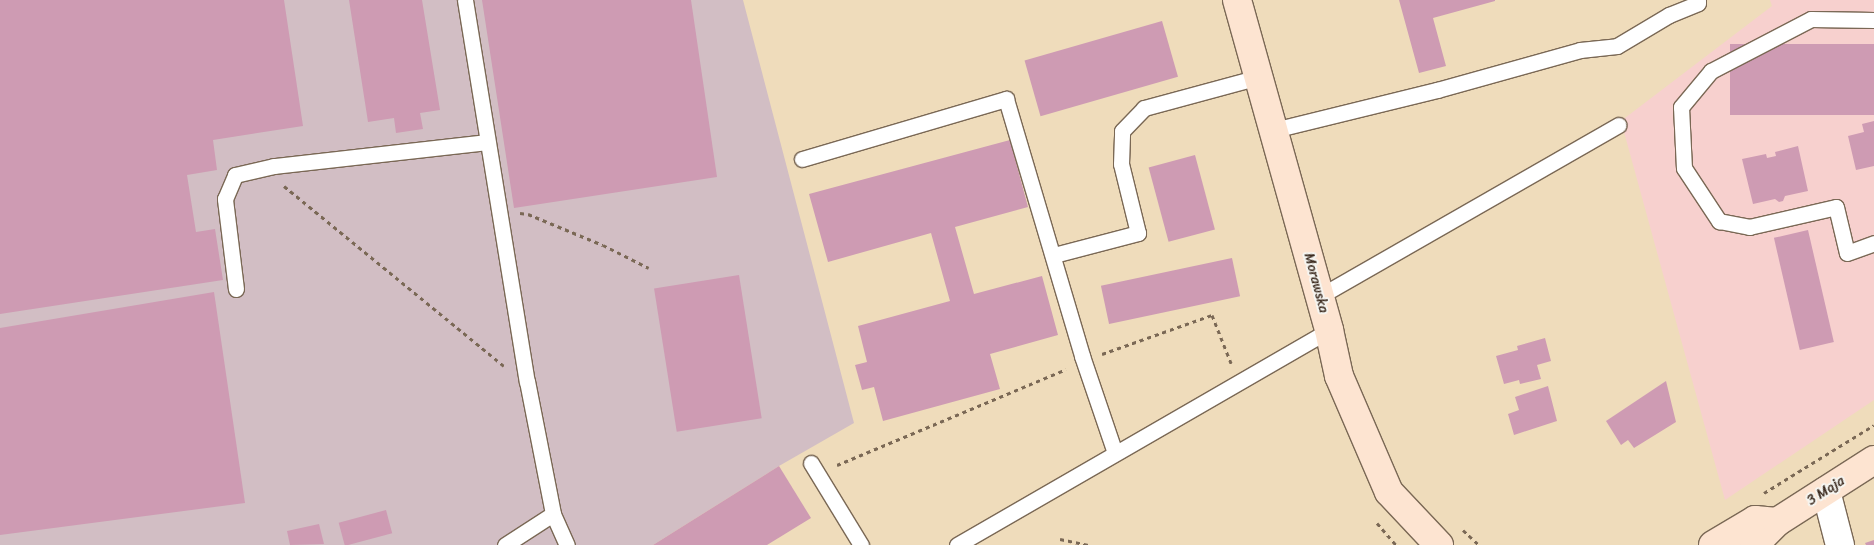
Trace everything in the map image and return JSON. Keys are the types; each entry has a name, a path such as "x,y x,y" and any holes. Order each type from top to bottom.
{"main road":[{"name":"Morawska","path":"1237,0 1320,296 1339,376 1389,492 1439,545"},
{"name":"3 Maja","path":"1754,545 1777,522 1874,460"},
{"path":"1714,545 1755,520 1777,522"}],"street":[{"path":"1826,491 1840,545"}],"lane":[{"path":"465,0 527,381 553,514 567,545"},
{"path":"1274,130 1437,90 1580,50 1617,46 1669,15 1698,3 1698,0"},
{"path":"1874,20 1811,19 1711,71 1681,107 1684,168 1719,221 1749,227 1836,207 1847,252 1874,244"},
{"path":"1054,255 1138,232 1121,164 1122,131 1144,108 1259,77"},
{"path":"802,159 1006,99 1084,361 1115,453"},
{"path":"1320,296 1619,125"},
{"path":"236,289 225,199 235,175 274,166 487,142"},
{"path":"957,545 1329,330"},
{"path":"814,468 860,545"},
{"path":"505,545 553,514"}],"path":[{"path":"274,166 282,185 503,365 527,381"},
{"path":"499,209 528,214 603,245 650,268"},
{"path":"814,468 1084,361 1212,315 1238,383"},
{"path":"1757,497 1874,425"},
{"path":"1060,539 1088,545"}],"shaded area":[{"path":"0,0 743,0 854,423 779,466 653,545 0,545"},
{"path":"1770,0 1874,0 1874,400 1725,500 1621,121 1772,6"}],"building":[{"path":"0,0 284,0 303,126 213,140 217,170 187,175 196,232 215,229 223,280 0,314"},
{"path":"349,0 422,0 440,110 420,113 423,129 396,133 394,118 368,122"},
{"path":"482,0 691,0 717,177 514,208"},
{"path":"1399,0 1495,1 1433,18 1446,66 1419,73"},
{"path":"1162,21 1178,77 1041,116 1025,60"},
{"path":"1730,44 1874,44 1874,115 1730,115"},
{"path":"1874,121 1874,166 1856,170 1848,136 1864,132 1862,124"},
{"path":"1010,140 1028,207 955,227 974,294 1042,276 1058,335 990,354 1000,389 883,421 874,387 862,390 855,365 867,362 858,326 950,301 931,233 828,262 809,194"},
{"path":"1798,146 1808,191 1785,196 1783,201 1779,202 1775,199 1753,204 1742,159 1766,154 1767,158 1776,156 1775,152"},
{"path":"1195,155 1215,229 1169,242 1149,167"},
{"path":"1808,230 1834,342 1800,350 1774,238"},
{"path":"1232,258 1240,296 1109,324 1101,286"},
{"path":"739,275 762,418 677,432 654,288"},
{"path":"214,292 245,503 0,535 0,328"},
{"path":"1545,338 1551,361 1537,365 1541,379 1520,384 1519,380 1504,384 1496,356 1518,350 1517,346"},
{"path":"1666,381 1676,422 1634,448 1628,440 1621,445 1606,421"},
{"path":"1548,386 1557,421 1514,435 1508,414 1519,410 1515,397"},
{"path":"779,466 811,518 767,545 653,545"},
{"path":"386,510 392,533 345,545 339,523"},
{"path":"319,524 324,544 290,545 287,531"},
{"path":"1874,540 1874,545 1866,545 1865,543"}]}
